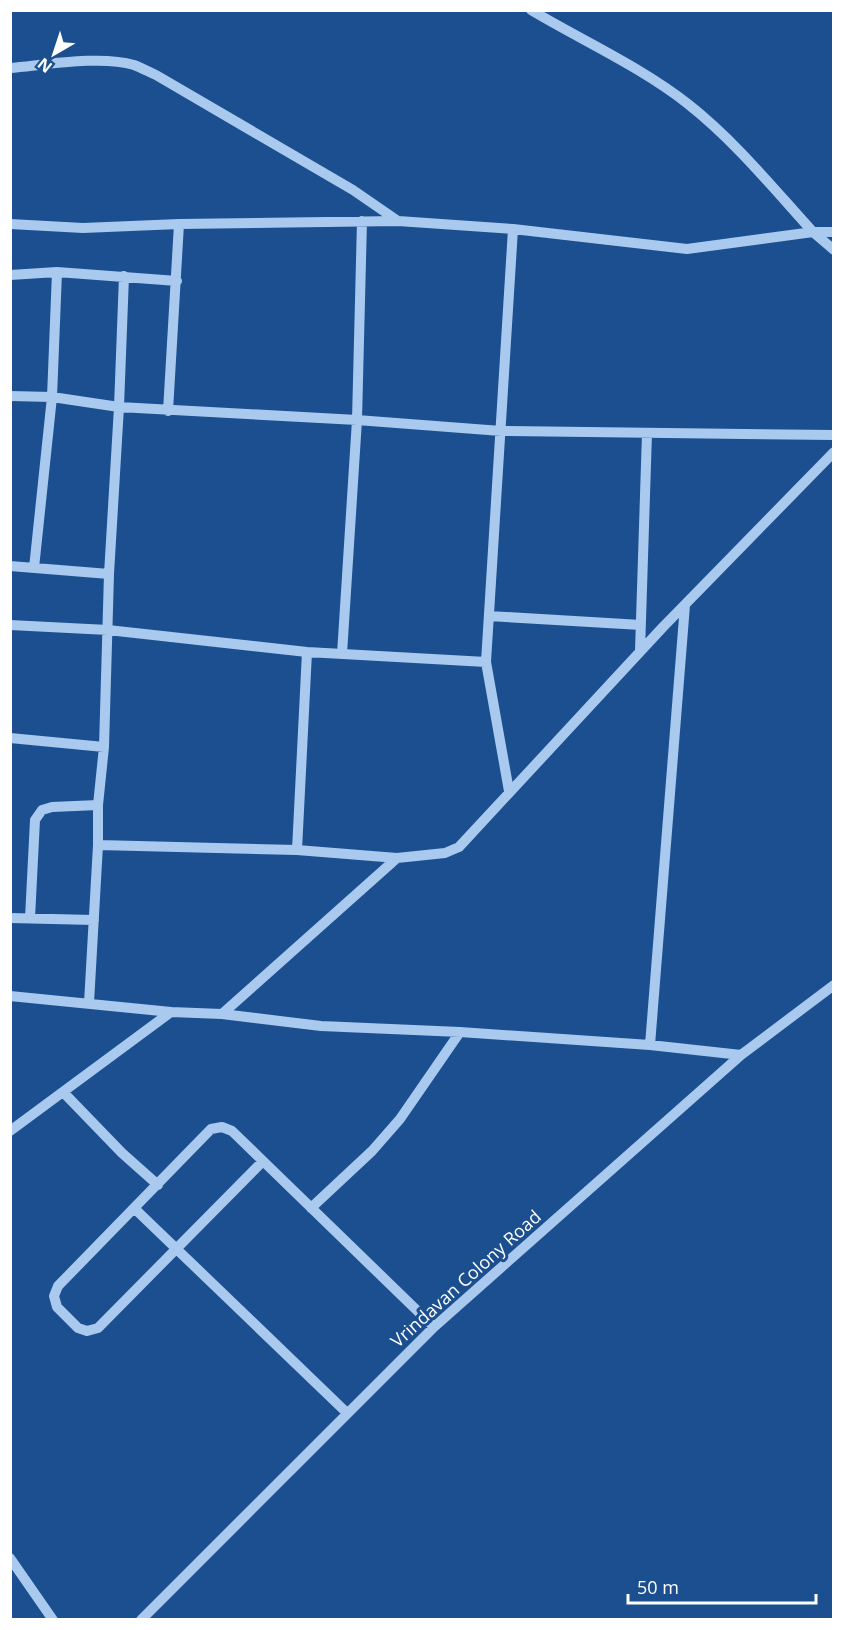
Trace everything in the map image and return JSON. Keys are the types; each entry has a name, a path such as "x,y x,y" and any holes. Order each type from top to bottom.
{"street":[{"path":"531,10 652,79 687,103 719,130 813,232 834,250"},
{"path":"10,68 76,62 132,65 156,75 353,190 398,221"},
{"path":"342,654 357,420 362,221"},
{"path":"10,224 83,228 179,224 398,221 513,229 687,249 813,232 834,232"},
{"path":"168,411 179,224"},
{"path":"509,791 486,662 513,229"},
{"path":"10,275 57,272 177,281"},
{"path":"34,568 52,397 57,272"},
{"path":"89,1003 98,845 98,805 104,747 109,574 124,276"},
{"path":"10,396 52,397 119,407 168,411 357,420 501,431 834,435"},
{"path":"640,651 647,433"},
{"path":"98,845 297,850 397,858 445,853 459,847 640,651 834,452"},
{"path":"10,566 109,574"},
{"path":"650,1045 685,605"},
{"path":"489,616 641,625"},
{"path":"10,625 108,630 307,652 486,662"},
{"path":"297,850 307,652"},
{"path":"10,738 104,747"},
{"path":"30,918 35,820 42,810 52,807 98,805"},
{"path":"222,1014 397,858"},
{"path":"10,918 94,920"},
{"name":"Vrindavan Colony Road","path":"141,1620 434,1327 741,1054 833,985"},
{"path":"10,996 171,1012 222,1014 321,1026 460,1032 650,1045 741,1054"},
{"path":"10,1131 171,1012"},
{"path":"311,1208 372,1151 400,1119 460,1032"},
{"path":"64,1093 122,1153 158,1185"},
{"path":"263,1161 98,1328 87,1332 78,1328 57,1306 54,1296 58,1286 211,1130 222,1127 232,1131 263,1161 311,1208 434,1327"},
{"path":"135,1209 347,1413"},
{"path":"10,1558 53,1620"}]}
